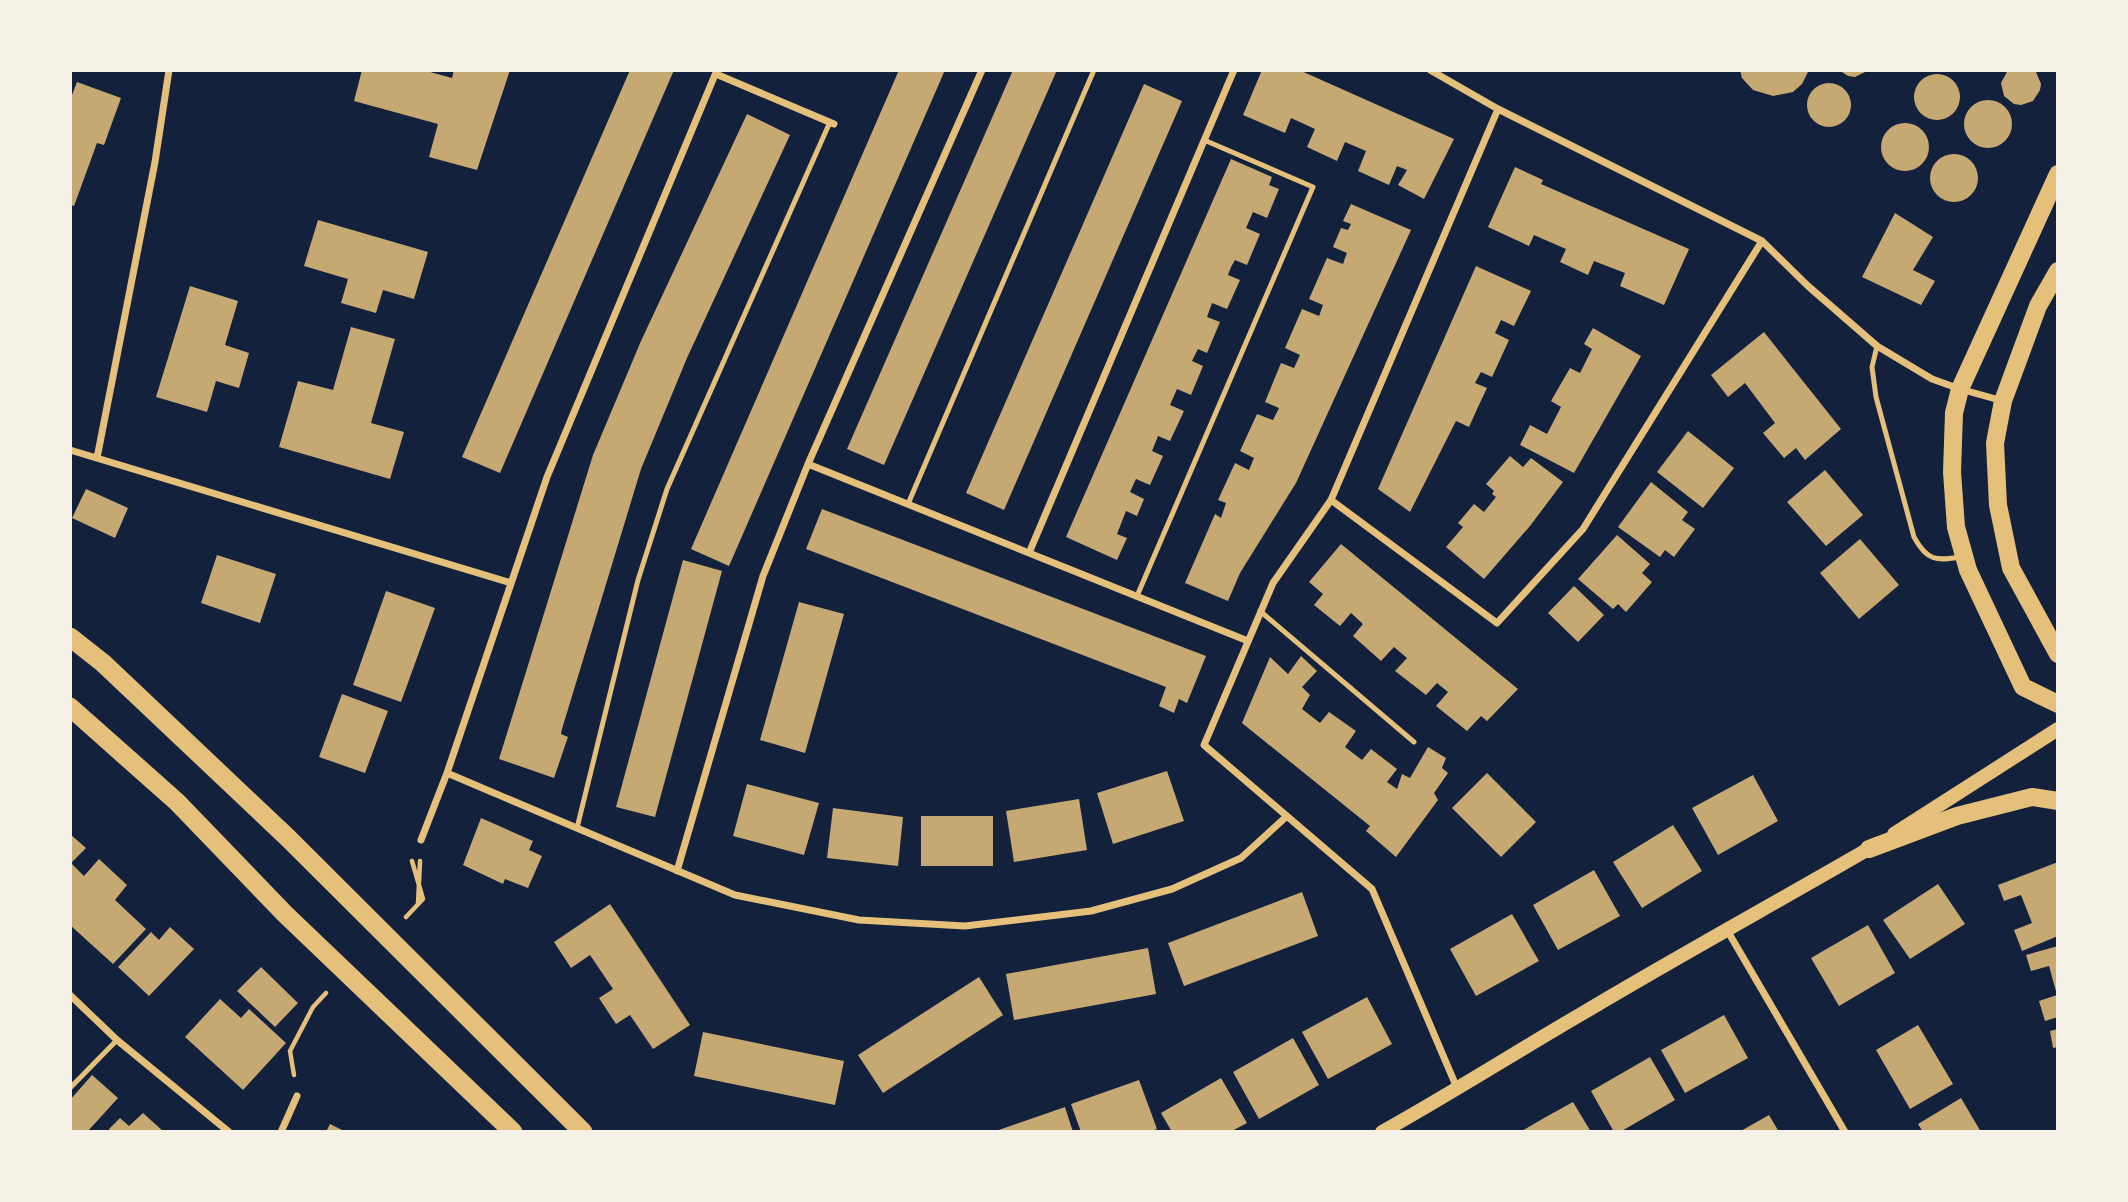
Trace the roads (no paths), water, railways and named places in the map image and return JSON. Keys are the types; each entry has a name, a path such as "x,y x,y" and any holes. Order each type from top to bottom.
{"highway":[{"path":"70,637 103,663 288,838 583,1132"},
{"path":"70,706 177,802 285,914 513,1132"}],"main road":[{"path":"2058,174 1960,389 1954,413 1952,472 1956,527 1964,557 2023,687 2058,704"},
{"path":"2058,271 2038,306 2003,401 1995,443 1998,505 2011,568 2058,654"},
{"path":"1382,1132 1400,1128 1458,1089 1727,929 1781,901 1869,849 2058,729"},
{"path":"1869,849 1957,816 2032,797 2058,801"}],"street":[{"path":"97,458 155,162 169,70"},
{"path":"677,871 763,576 808,464 982,70"},
{"path":"1029,552 1234,70"},
{"path":"1430,70 1498,109 1762,241 1808,286 1877,346 1933,379 2003,401"},
{"path":"421,839 447,773 547,477 716,72 832,123"},
{"path":"1458,1089 1373,889 1204,744 1273,583 1331,500 1498,109"},
{"path":"1331,500 1497,623 1584,529 1762,241"},
{"path":"70,450 511,583"},
{"path":"808,464 1248,641"},
{"path":"447,773 735,895 859,920 965,926 1091,911 1172,889 1241,858 1287,816"},
{"path":"1727,929 1845,1132"},
{"path":"70,995 117,1040 229,1132"},
{"path":"281,1132 297,1096"}],"lane":[{"path":"908,504 1094,70"},
{"path":"577,828 638,580 667,489 832,123"},
{"path":"1137,596 1313,187 1204,141"},
{"path":"1877,346 1872,367 1875,397 1914,537 1927,555 1938,560 1964,557"},
{"path":"1260,611 1414,741"},
{"path":"70,1088 117,1040"}]}
